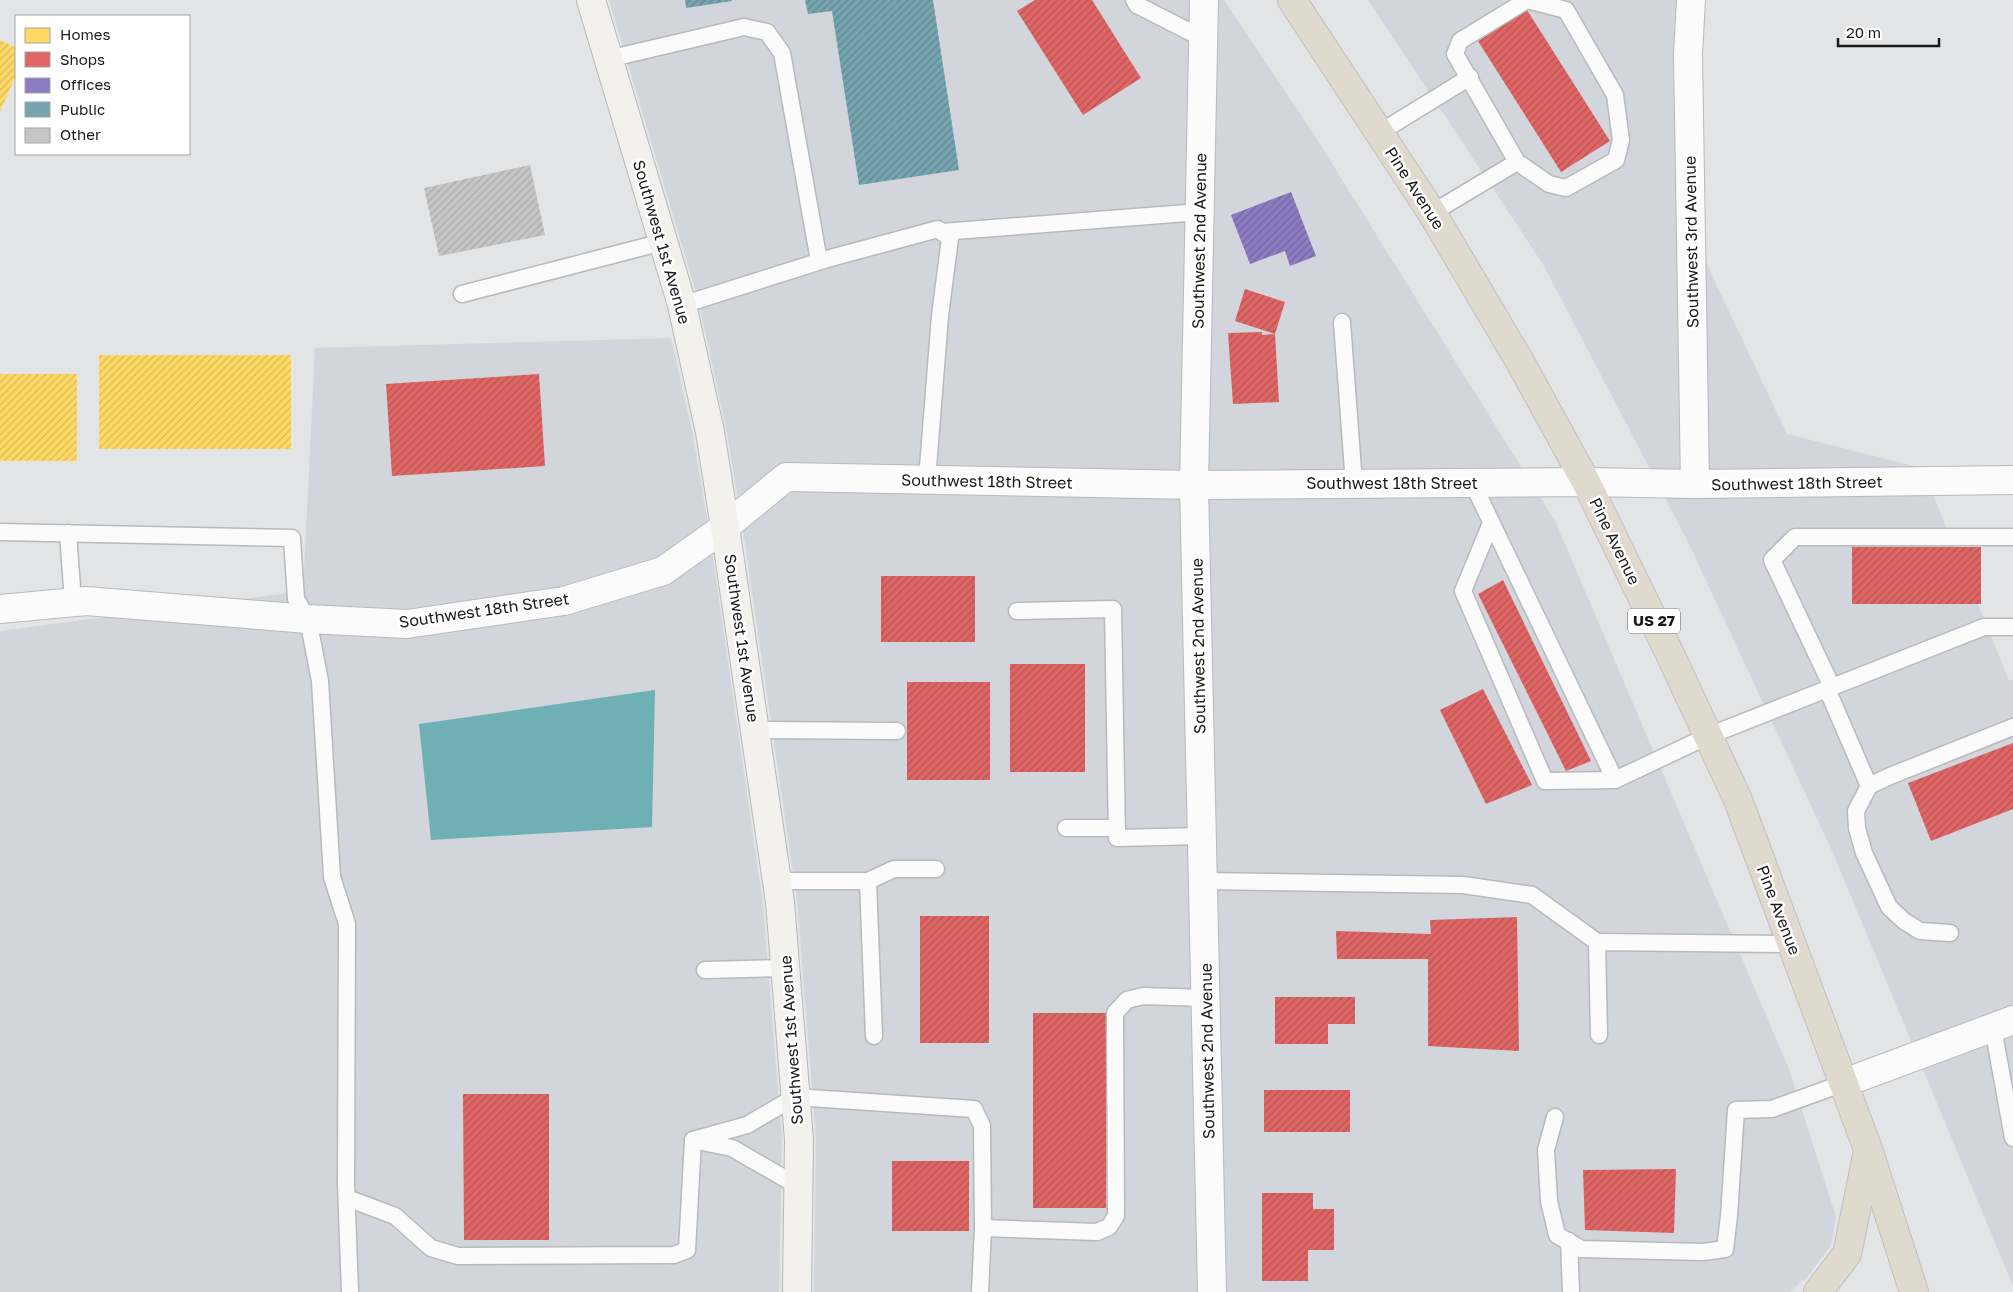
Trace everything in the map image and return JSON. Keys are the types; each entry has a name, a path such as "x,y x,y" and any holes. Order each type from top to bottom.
{"highway":[{"name":"Pine Avenue","path":"1292,0 1432,213 1519,360 1586,482 1738,800 1868,1149 1914,1292"},
{"path":"1818,1292 1847,1254 1868,1149"}],"street":[{"name":"Southwest 1st Avenue","path":"591,0 682,306 710,432 777,881 786,968 799,1140 797,1292"},
{"name":"Southwest 2nd Avenue","path":"1204,0 1194,485 1212,1292"},
{"name":"Southwest 3rd Avenue","path":"1691,0 1688,54 1695,484"},
{"name":"Southwest 18th Street","path":"0,609 86,601 308,619 407,624 564,601 663,571 725,527 786,477 1194,485 1472,482 1695,484 2013,480"},
{"path":"1844,1083 2003,1024"}],"lane":[{"path":"1134,0 1137,4 1204,39"},
{"path":"1527,0 1566,10 1615,95 1621,140 1616,160 1566,188 1549,184 1517,162 1470,77 1455,54 1460,41 1527,0"},
{"path":"608,59 744,27 768,32 782,53 819,261"},
{"path":"1379,133 1470,77"},
{"path":"1432,213 1517,162"},
{"path":"942,232 1200,212"},
{"path":"682,306 819,261 938,229 950,238 940,316 927,480"},
{"path":"462,294 663,242"},
{"path":"1342,322 1354,484"},
{"path":"1472,482 1615,780"},
{"path":"1491,523 1463,591 1545,781 1615,780 1708,736 1984,626 2013,627"},
{"path":"0,532 292,538 296,599 308,619 320,681 332,877 346,924 346,1198 350,1292"},
{"path":"68,533 73,602"},
{"path":"1869,786 1829,688 1772,560 1795,537 2013,537"},
{"path":"1017,611 1113,609 1117,838 1202,836"},
{"path":"1950,933 1920,931 1904,921 1889,907 1864,853 1857,828 1856,811 1869,786 2013,727"},
{"path":"755,730 897,731"},
{"path":"1066,828 1117,828"},
{"path":"777,881 868,881 894,869 936,869"},
{"path":"868,881 874,1036"},
{"path":"1203,881 1463,885 1532,895 1597,942 1792,944"},
{"path":"1597,942 1599,1035"},
{"path":"705,970 786,968"},
{"path":"983,1228 1097,1232 1109,1227 1116,1216 1115,1013 1127,1000 1143,996 1206,998"},
{"path":"2003,1024 2013,1138"},
{"path":"1555,1117 1546,1150 1549,1200 1558,1235 1582,1249 1703,1252 1725,1249 1730,1216 1736,1110 1772,1109 1844,1083"},
{"path":"692,1140 747,1125 795,1097 974,1109 982,1126 983,1228 980,1292"},
{"path":"346,1198 395,1216 431,1248 458,1256 674,1255 687,1250 692,1140"},
{"path":"692,1140 732,1148 798,1186"},
{"path":"1569,1241 1571,1292"}],"shaded area":[{"path":"609,0 1224,0 1310,128 1556,523 1789,1069 1836,1217 1831,1245 1808,1276 1790,1292 814,1292 816,1138 797,900 742,523 726,427 698,299"},
{"path":"1368,0 1697,0 1700,250 1787,434 1922,468 2009,680 2013,680 2013,1286 1833,853 1688,542 1544,266"},
{"path":"671,338 693,436 709,530 763,905 782,1140 779,1292 0,1292 0,631 303,591 315,348"}],"water":[{"path":"655,690 652,827 431,840 419,724"}],"building: Homes":[{"path":"0,40 15,48 15,77 0,112"},
{"path":"99,355 291,355 291,449 99,449"},
{"path":"0,374 77,374 77,461 0,461"}],"building: Shops":[{"path":"1035,0 1092,0 1141,78 1083,115 1017,11"},
{"path":"1527,10 1610,141 1561,172 1478,41"},
{"path":"1245,289 1285,302 1275,334 1235,321"},
{"path":"1262,332 1262,335 1275,334 1279,402 1233,404 1228,333"},
{"path":"539,374 545,466 392,476 386,384"},
{"path":"1852,547 1981,547 1981,604 1852,604"},
{"path":"881,576 975,576 975,642 881,642"},
{"path":"1503,580 1591,761 1566,771 1478,594"},
{"path":"1010,664 1085,664 1085,772 1010,772"},
{"path":"907,682 990,682 990,780 907,780"},
{"path":"1483,689 1532,785 1486,804 1440,710"},
{"path":"2013,743 2013,809 1931,841 1908,783"},
{"path":"920,916 989,916 989,1043 920,1043"},
{"path":"1517,917 1519,1051 1428,1046 1428,959 1337,959 1336,931 1431,934 1430,920"},
{"path":"1275,997 1355,997 1355,1024 1328,1024 1328,1044 1275,1044"},
{"path":"1033,1013 1107,1013 1106,1208 1033,1208"},
{"path":"1264,1090 1350,1090 1350,1132 1264,1132"},
{"path":"463,1094 549,1094 549,1240 464,1240"},
{"path":"892,1161 969,1161 969,1231 892,1231"},
{"path":"1676,1169 1674,1233 1585,1230 1583,1170"},
{"path":"1262,1193 1313,1193 1313,1209 1334,1209 1334,1250 1308,1250 1308,1281 1262,1281"}],"building: Offices":[{"path":"1291,192 1316,256 1290,266 1285,251 1250,264 1231,215"}],"building: Public":[{"path":"685,0 732,0 732,1 686,8"},
{"path":"805,0 933,0 959,170 859,185 832,11 808,14"}],"building: Other":[{"path":"530,165 545,235 439,256 424,188"}]}
